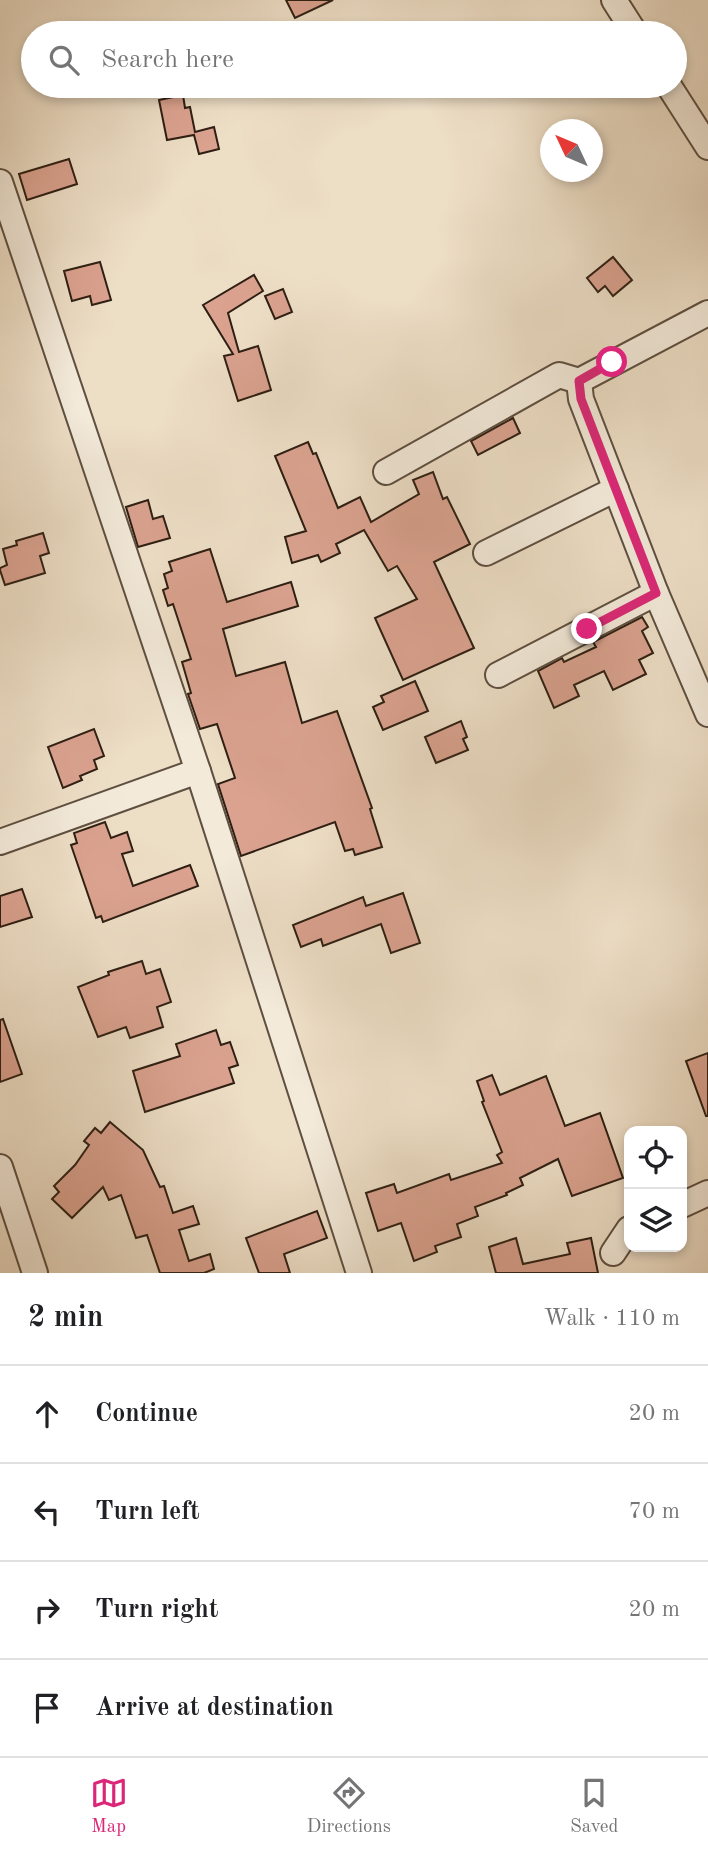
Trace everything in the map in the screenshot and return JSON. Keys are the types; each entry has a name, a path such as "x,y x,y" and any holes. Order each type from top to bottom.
{"street":[{"path":"614,0 627,21"},
{"path":"677,98 708,147"},
{"path":"0,183 198,771 359,1273"},
{"path":"386,472 559,375 579,381 708,313"},
{"path":"579,381 581,399 656,593 708,713"},
{"path":"486,553 616,489"},
{"path":"498,675 656,593"},
{"path":"0,842 198,771"},
{"path":"0,1167 10,1223 35,1273"},
{"path":"687,1203 708,1193"},
{"path":"613,1253 624,1236"}],"building":[{"path":"286,0 333,0 295,18"},
{"path":"183,98 185,108 190,107 195,132 214,127 219,149 199,154 194,135 167,140 159,100"},
{"path":"69,159 77,184 27,200 19,174"},
{"path":"613,257 632,280 613,296 605,286 598,292 587,278"},
{"path":"100,262 111,300 92,305 90,296 72,301 64,271"},
{"path":"254,275 263,291 228,313 239,352 258,346 271,390 238,401 224,356 233,354 203,305"},
{"path":"283,289 292,312 275,319 265,296"},
{"path":"513,418 520,433 478,455 471,441"},
{"path":"308,442 313,454 316,453 338,508 360,497 371,522 419,494 413,480 433,472 443,499 447,497 470,544 434,562 474,648 403,680 375,618 417,599 397,566 388,571 364,530 336,544 340,553 321,562 318,555 292,563 285,537 306,531 275,456"},
{"path":"148,500 153,519 163,516 170,538 138,547 126,507"},
{"path":"43,533 49,553 40,556 45,573 5,585 0,570 7,565 3,549 17,545 16,541"},
{"path":"210,549 227,602 291,582 298,606 223,629 236,676 285,662 302,723 337,711 372,808 370,809 382,847 355,855 353,849 345,851 335,822 241,856 218,784 235,778 217,724 200,729 188,694 191,693 182,662 191,659 173,604 168,606 163,590 168,588 164,574 172,571 169,562"},
{"path":"642,617 648,627 642,631 653,653 639,660 646,674 613,690 604,671 574,685 579,696 554,708 538,671 562,658 564,662 596,647 593,642"},
{"path":"415,681 428,711 383,730 373,707 384,702 381,696"},
{"path":"461,721 467,737 463,739 468,750 436,763 425,737"},
{"path":"94,729 104,756 94,760 97,769 80,776 82,780 63,788 48,747"},
{"path":"105,822 111,838 127,832 133,851 122,854 133,886 190,865 198,886 103,922 101,916 96,918 71,845 77,843 74,833"},
{"path":"22,889 32,917 0,927 0,896"},
{"path":"403,893 420,943 391,953 381,924 323,946 321,939 301,947 293,925 363,897 366,906"},
{"path":"142,961 146,974 160,969 171,1002 157,1007 163,1027 130,1038 126,1027 98,1037 78,987 109,975 108,972"},
{"path":"3,1019 22,1074 0,1082 0,1020"},
{"path":"216,1030 221,1045 230,1042 238,1065 229,1068 234,1083 145,1112 133,1071 180,1056 176,1044"},
{"path":"708,1053 708,1116 706,1116 686,1061"},
{"path":"492,1075 500,1095 546,1076 565,1126 600,1113 623,1178 572,1196 558,1159 520,1178 523,1185 506,1193 507,1195 475,1207 478,1216 457,1224 461,1237 435,1246 437,1252 414,1261 401,1223 378,1231 366,1193 394,1184 397,1193 449,1174 451,1180 502,1163 497,1155 502,1152 482,1102 484,1101 477,1081"},
{"path":"110,1122 143,1150 160,1187 164,1186 173,1213 193,1206 199,1224 179,1230 189,1261 210,1254 214,1269 204,1273 160,1273 147,1235 136,1238 121,1195 109,1200 103,1187 72,1218 52,1199 59,1192 54,1186 75,1165 89,1145 84,1141 95,1128 101,1133"},
{"path":"317,1211 327,1238 284,1254 290,1273 259,1273 246,1238"},
{"path":"516,1238 523,1264 570,1254 567,1243 591,1238 598,1273 496,1273 489,1247"}],"route":[{"path":"587,629 656,593 581,399 579,381 612,362"}]}
